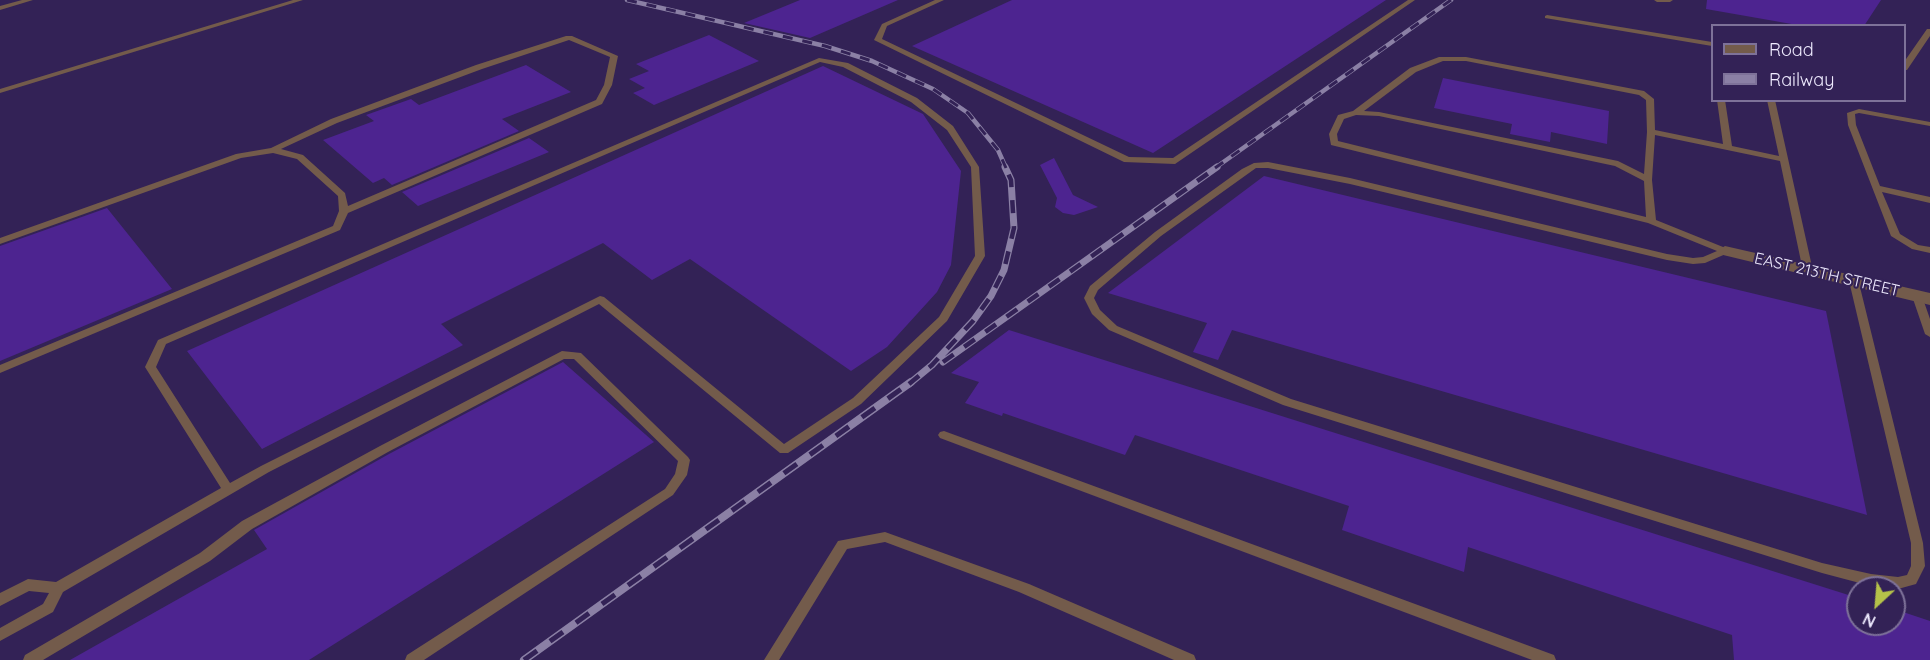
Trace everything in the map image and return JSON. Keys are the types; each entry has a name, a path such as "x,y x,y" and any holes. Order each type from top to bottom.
{"street":[{"name":"EAST 213TH STREET","path":"1725,251 1923,298"}],"lane":[{"path":"0,8 30,0"},
{"path":"0,91 300,0"},
{"path":"941,0 884,25 878,40 1127,160 1174,161 1412,0"},
{"path":"1657,0 1670,0"},
{"path":"1547,16 1711,44"},
{"path":"1906,67 1930,31"},
{"path":"0,241 239,156 273,150 357,113 479,67 569,38 614,56 608,85 599,102 344,211"},
{"path":"1651,221 1648,180 1651,132 1650,99 1641,93 1466,59 1442,59 1413,70 1356,112 1341,117 1333,134 1334,143 1651,221 1725,251"},
{"path":"0,635 48,608 58,588 228,490 600,299 784,450 857,401 943,319 980,256 975,167 950,128 914,100 845,65 819,60 162,342 150,367 228,490"},
{"path":"1721,102 1728,149"},
{"path":"1771,102 1808,271"},
{"path":"1930,124 1859,111 1851,113 1852,124 1896,236 1915,247 1930,250"},
{"path":"1356,112 1379,114 1618,164 1648,180"},
{"path":"1651,132 1782,159"},
{"path":"0,369 337,228 344,211 342,195 300,157 273,150"},
{"path":"1725,251 1705,260 1693,261 1667,257 1350,181 1268,165 1254,166 1158,234 1099,283 1089,298 1095,312 1113,328 1287,402 1822,568 1871,580 1898,583 1911,580 1918,566 1917,543 1854,282"},
{"path":"1876,188 1930,200"},
{"path":"1923,298 1930,334"},
{"path":"30,660 205,557 248,525 355,465 562,355 577,356 684,460 681,475 669,492 412,660"},
{"path":"944,435 1549,660"},
{"path":"771,660 843,545 885,537 1024,588 1189,660"},
{"path":"0,600 28,585 58,588"}],"building":[{"path":"800,0 898,0 810,38 744,23"},
{"path":"1012,0 1386,0 1153,153 912,46"},
{"path":"1707,0 1881,0 1865,24 1792,24 1706,9"},
{"path":"709,35 759,61 654,105 633,93 645,88 629,79 649,71 636,64"},
{"path":"526,65 571,92 502,119 519,131 392,185 384,178 373,183 323,140 374,121 366,115 411,99 419,105"},
{"path":"823,66 923,114 961,171 951,265 937,292 887,347 851,371 690,259 652,280 603,243 441,324 463,345 262,449 187,351"},
{"path":"1443,78 1609,111 1607,144 1551,132 1550,142 1510,134 1512,124 1434,108"},
{"path":"529,138 549,152 418,206 402,192"},
{"path":"1054,158 1073,195 1098,207 1074,215 1063,213 1055,207 1057,198 1040,165"},
{"path":"1264,176 1826,311 1867,515 1232,330 1218,360 1193,352 1207,323 1108,293"},
{"path":"107,208 172,289 0,361 0,246"},
{"path":"1009,330 1846,594 1846,636 1906,636 1906,613 1930,621 1930,660 1734,660 1732,635 1468,547 1464,572 1342,530 1349,506 1135,435 1125,455 1003,413 1002,416 965,403 979,382 951,373"},
{"path":"563,362 654,442 309,660 70,660 267,549 254,530 389,454"}],"railway":[{"path":"627,0 825,46 872,61 933,89 968,113 998,150 1006,168"},
{"path":"1215,168 1451,0"},
{"path":"909,384 932,365 973,321 991,296 1004,270 1014,228 1011,180 1005,167"},
{"path":"943,362 1217,167"},
{"path":"524,660 911,382"}]}
